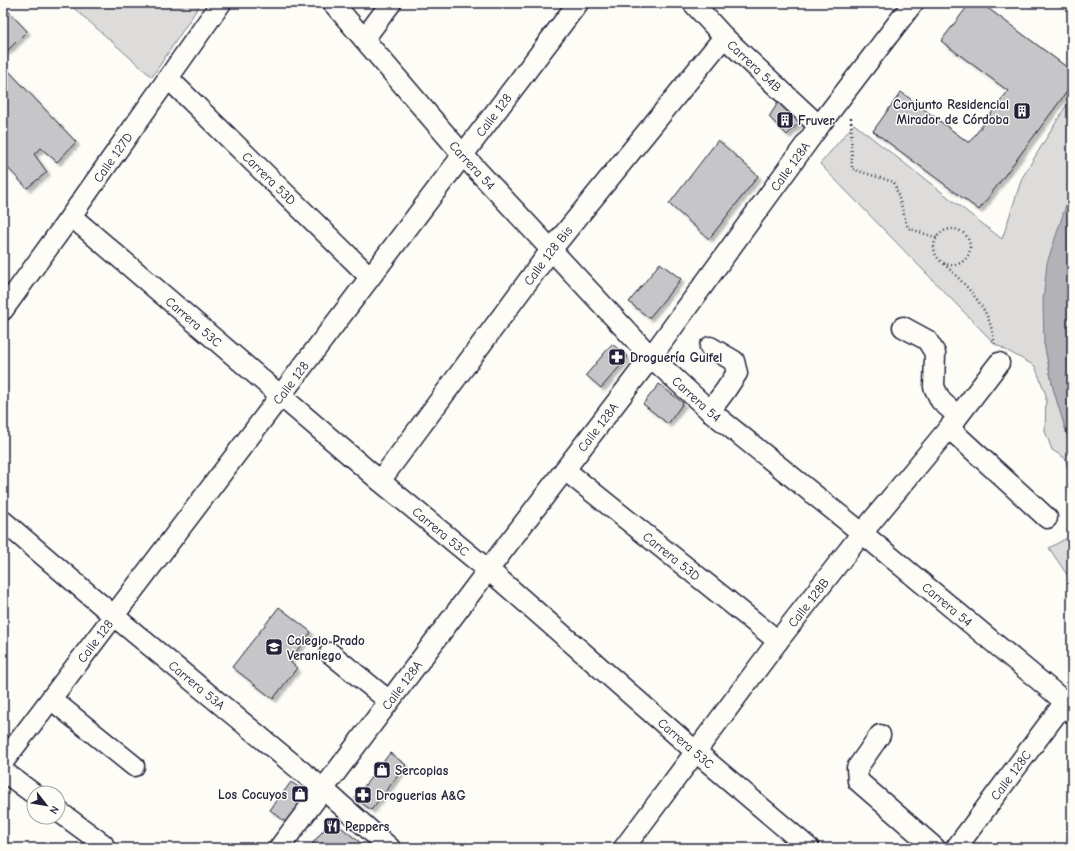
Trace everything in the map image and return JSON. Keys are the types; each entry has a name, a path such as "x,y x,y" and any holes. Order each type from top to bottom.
{"street":[{"name":"Calle 127D","path":"3,310 72,216 221,3"},
{"name":"Carrera 54","path":"333,3 463,155 650,357 710,411 862,533 1069,708"},
{"path":"364,39 392,3"},
{"name":"Calle 128","path":"3,762 578,3"},
{"name":"Carrera 54B","path":"693,3 724,37 819,126"},
{"name":"Calle 128A","path":"279,848 650,357 819,126 913,3"},
{"name":"Calle 128 Bis","path":"380,481 551,250 724,37"},
{"name":"Carrera 53D","path":"169,79 370,277"},
{"name":"Carrera 53C","path":"72,216 380,481 488,570 808,848"},
{"path":"902,327 927,340 935,353 934,387 954,422 1047,518"},
{"path":"710,347 734,361 737,373 710,411"},
{"name":"Calle 128B","path":"624,848 778,641 862,533 954,422 999,363"},
{"name":"Carrera 53D","path":"565,470 778,641"},
{"name":"Carrera 53A","path":"3,522 323,789 390,848"},
{"path":"330,653 389,701"},
{"path":"51,699 134,766"},
{"name":"Calle 128C","path":"956,848 1069,708"},
{"path":"880,735 858,768 858,781 935,848"},
{"path":"3,771 26,788"},
{"path":"66,817 103,844"}],"path":[{"path":"850,114 852,168 894,182 908,228 937,238"},
{"path":"944,264 956,265 966,259 969,253 969,242 966,237 957,230 946,230 941,233 934,244 934,250 939,260 955,274 977,300 987,315 999,363"}],"shaded area":[{"path":"68,3 201,3 152,77"},
{"path":"1072,96 1072,192 1068,199 1044,343 1053,388 1072,451 1072,484 1065,458 1052,450 1045,431 1046,395 1035,366 995,344 820,164 854,124 1002,239 1022,178"},
{"path":"1072,192 1072,451 1053,388 1044,343 1043,301 1047,263 1068,199"},
{"path":"1072,535 1072,582 1049,548"}],"building":[{"name":"Conjunto Residencial Mirador de Córdoba","path":"970,3 981,3 1072,71 1072,85 979,210 873,131 901,92 969,143 1008,91 941,41"},
{"path":"3,6 27,31 6,52 3,49"},
{"path":"3,65 76,142 57,162 41,148 34,154 47,172 27,188 3,163"},
{"name":"Fruver","path":"779,101 800,122 787,135 769,117"},
{"path":"718,140 758,176 709,239 669,204"},
{"path":"660,263 681,279 649,318 629,302"},
{"path":"612,344 628,357 601,388 586,375"},
{"path":"659,384 683,403 668,424 643,404"},
{"name":"Colegio Prado Veraniego","path":"279,607 311,632 289,661 297,668 273,699 232,667"},
{"path":"390,753 406,765 371,810 355,798"},
{"path":"291,782 309,794 287,823 270,810"},
{"path":"332,820 367,848 318,848 312,844"}],"place":[{"name":"Conjunto Residencial Mirador de Córdoba","path":"1022,111"},
{"name":"Fruver","path":"785,120"},
{"name":"Droguería Guifel","path":"617,357"},
{"name":"Colegio Prado Veraniego","path":"274,647"},
{"name":"Sercopias","path":"382,770"},
{"name":"Los Cocuyos","path":"300,794"},
{"name":"Droguerias A&G","path":"363,795"},
{"name":"Peppers","path":"332,826"}]}
